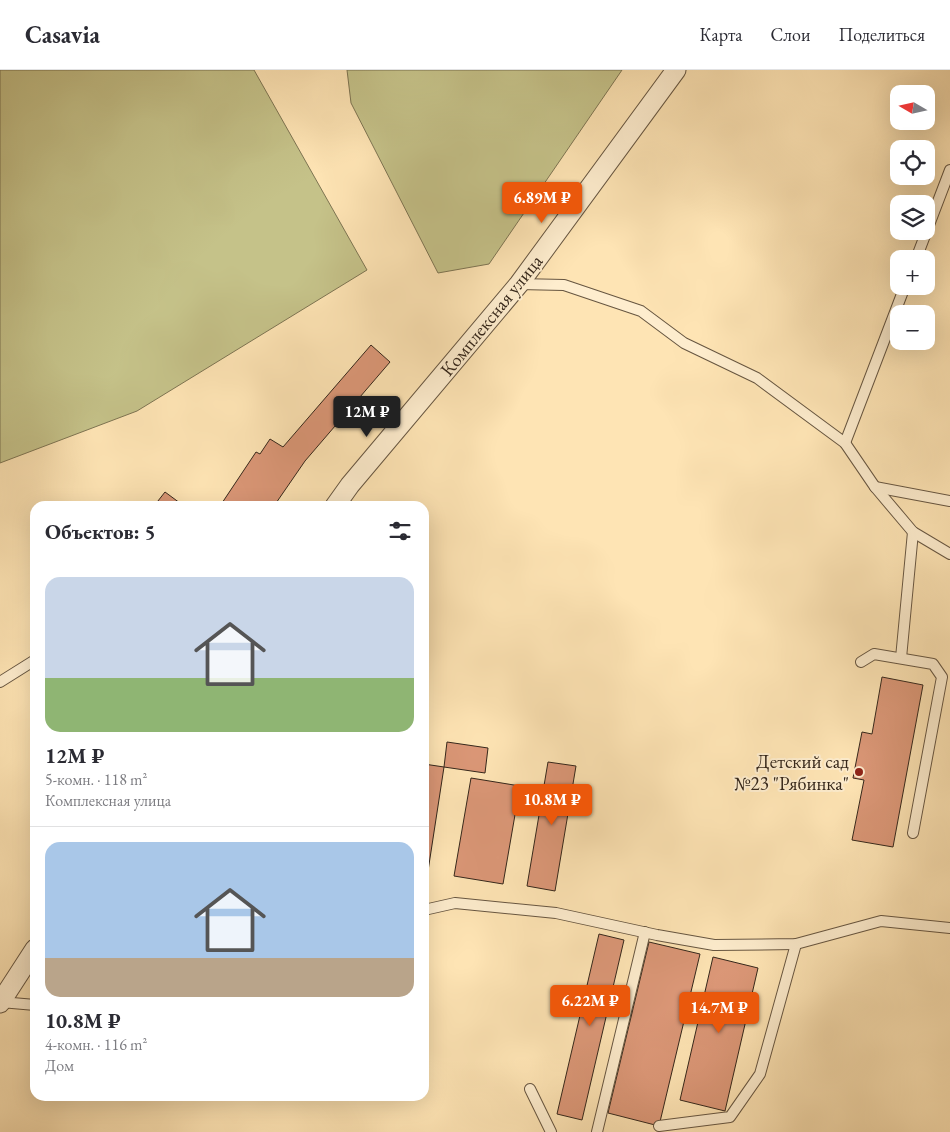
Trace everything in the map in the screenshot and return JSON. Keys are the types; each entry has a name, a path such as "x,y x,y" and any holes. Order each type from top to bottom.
{"street":[{"name":"Комплексная улица","path":"338,501 519,284 676,70"},
{"path":"0,1002 30,957"}],"lane":[{"path":"919,250 950,170"},
{"path":"519,284 564,285 641,311 684,342 757,378 845,443 875,487 913,532 950,554"},
{"path":"845,443 902,295"},
{"path":"875,487 950,501"},
{"path":"901,658 913,532"},
{"path":"861,662 874,654 901,658 933,664 942,677 913,833"},
{"path":"0,682 30,663"},
{"path":"429,909 455,903 556,913 714,945 796,944 881,921 950,928"},
{"path":"597,1132 645,932"},
{"path":"660,1126 730,1118 760,1074 796,944"},
{"path":"0,1002 30,1005"},
{"path":"530,1089 551,1132"}],"shaded area":[{"path":"0,70 254,70 367,270 137,411 0,463"},
{"path":"347,70 622,70 489,264 438,273 351,103"}],"building":[{"path":"371,345 390,362 305,461 277,501 223,501 256,452 260,454 270,439 283,447"},
{"path":"165,492 177,501 158,501"},
{"path":"882,677 923,685 893,847 852,840 864,780 853,778 862,732 872,734"},
{"path":"447,742 488,748 485,773 444,767"},
{"path":"548,762 576,766 555,891 527,886"},
{"path":"429,765 444,767 429,864"},
{"path":"471,778 520,786 503,884 454,876"},
{"path":"599,934 624,940 582,1120 557,1114"},
{"path":"649,942 700,954 659,1126 608,1113"},
{"path":"713,957 758,968 725,1111 680,1100"}],"place":[{"name":"Детский сад №23 \"Рябинка\"","path":"859,772"}]}
